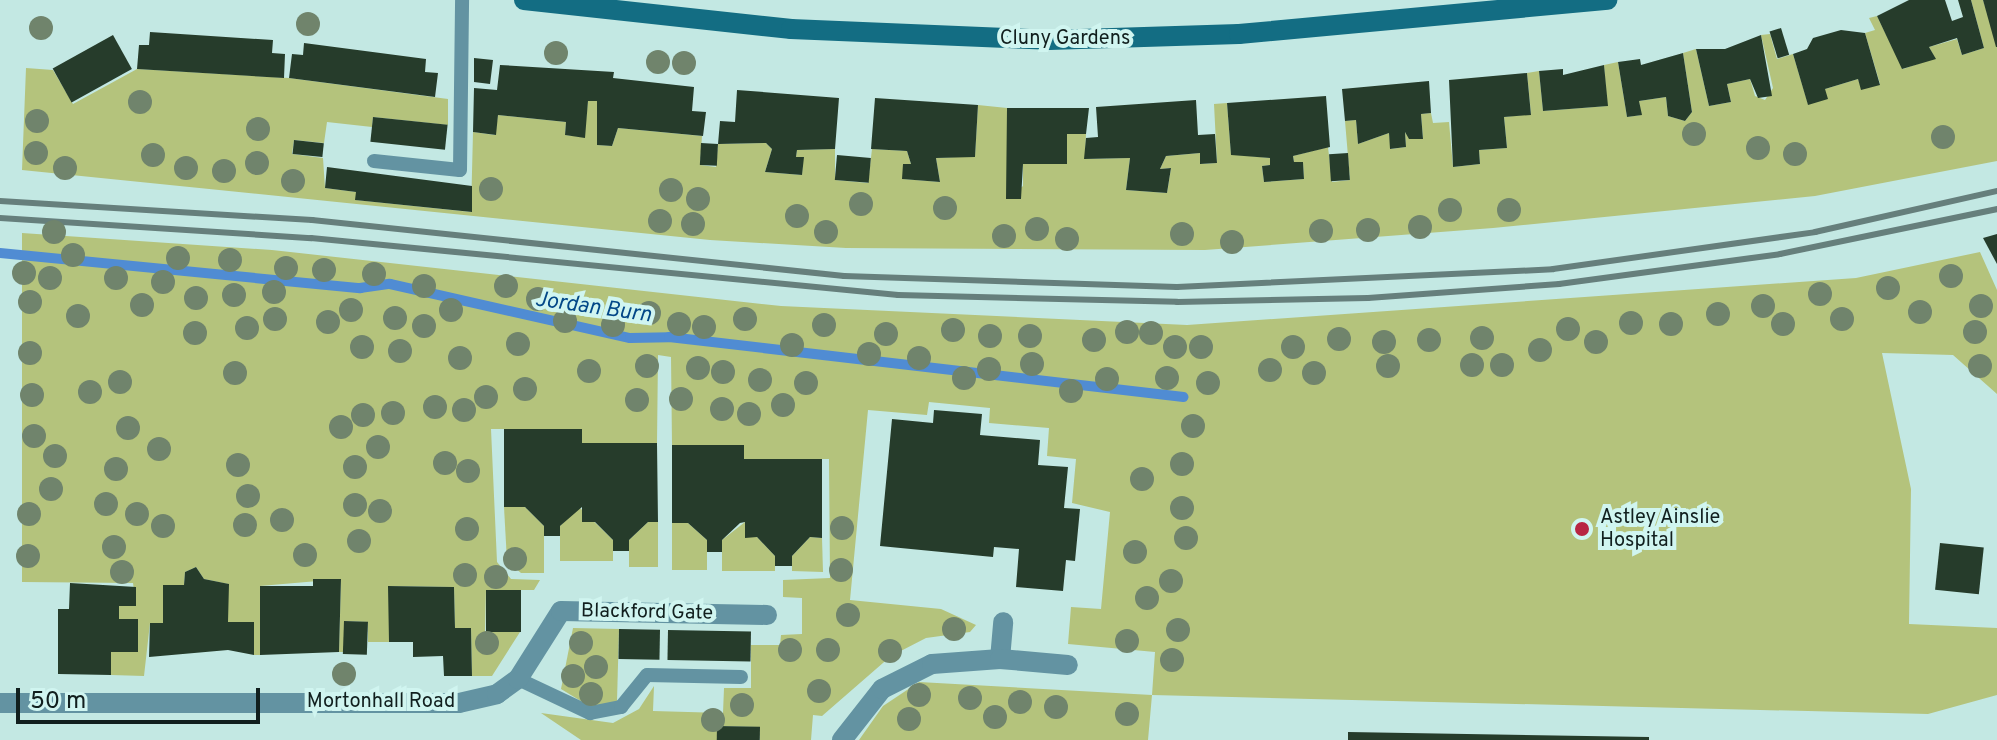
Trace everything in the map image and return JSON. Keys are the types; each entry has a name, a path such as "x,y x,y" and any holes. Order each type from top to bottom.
{"street":[{"name":"Cluny Gardens","path":"524,0 791,29 1064,40 1414,21 1607,0"},
{"name":"Blackford Gate","path":"518,679 561,611 767,615"},
{"path":"1000,659 1003,622"},
{"path":"842,740 862,709 909,673 954,660 1000,659 1068,665"},
{"name":"Mortonhall Road","path":"0,703 474,701 518,679"}],"lane":[{"path":"374,161 460,170 462,0"},
{"path":"518,679 590,713 621,707 647,675 741,677"}],"green space":[{"path":"1971,0 1983,0 1997,42 1997,161 1815,196 1493,228 1205,250 846,248 710,240 22,170 26,68 53,70 73,104 137,69 289,78 448,99 448,125 373,117 372,127 327,122 324,143 294,140 292,154 323,158 325,188 356,192 356,200 471,212 473,132 495,135 498,115 566,122 565,135 584,137 588,101 597,101 597,145 612,146 618,128 702,136 700,165 716,167 718,144 766,143 772,149 765,172 802,175 803,158 796,157 797,150 835,149 835,180 868,183 872,149 907,151 911,164 903,164 903,179 940,182 936,158 975,156 978,105 1007,108 1007,199 1023,186 1023,164 1067,164 1067,134 1086,134 1085,159 1130,158 1126,190 1167,193 1171,168 1160,169 1166,156 1200,153 1201,164 1217,163 1214,104 1227,103 1231,154 1270,158 1270,165 1262,166 1264,182 1304,179 1303,162 1294,162 1293,156 1328,147 1332,182 1350,180 1345,121 1356,120 1358,144 1389,133 1391,149 1406,147 1405,132 1410,139 1423,139 1421,114 1431,113 1433,123 1449,122 1453,167 1480,164 1479,150 1507,148 1504,117 1531,114 1527,73 1539,71 1543,111 1607,106 1604,65 1618,62 1627,117 1641,115 1639,101 1666,97 1668,116 1685,121 1692,112 1683,53 1696,49 1709,106 1731,102 1727,84 1750,79 1755,96 1765,100 1773,88 1761,35 1770,34 1777,59 1793,54 1808,104 1825,89 1858,79 1862,89 1880,84 1865,33 1875,30 1869,18 1877,16 1903,69 1935,58 1929,47 1957,39 1962,55 1984,48"},
{"path":"22,233 272,250 781,306 1187,325 1856,278 1980,252 1997,290 1997,394 1953,355 1882,353 1911,489 1909,624 1997,628 1997,695 1928,714 1152,695 1155,652 1068,644 1071,607 1101,609 1110,512 1072,503 1076,459 1047,456 1049,428 989,423 990,408 929,402 927,415 868,410 850,600 941,609 976,625 970,632 926,638 891,656 822,716 813,715 811,740 760,740 759,727 718,726 717,740 581,740 541,713 613,723 639,709 654,686 653,711 723,713 724,688 751,688 751,645 780,645 781,635 802,634 802,598 783,597 783,580 830,578 829,459 744,459 744,445 672,445 671,357 658,355 657,443 582,443 582,429 491,429 497,562 511,579 540,580 534,590 486,590 485,631 520,632 492,676 472,676 471,628 455,628 454,587 389,586 389,642 368,642 368,622 345,621 344,652 339,652 341,579 260,586 260,655 254,655 254,622 228,622 228,584 204,579 196,567 185,572 184,585 163,585 163,623 150,623 144,676 111,675 111,652 138,652 138,620 119,619 119,606 136,606 133,583 22,582"},
{"path":"504,507 525,507 544,526 544,573 521,573 507,561"},
{"path":"579,507 613,540 613,561 560,561 560,526"},
{"path":"648,522 658,522 658,567 629,567 629,540"},
{"path":"745,522 745,537 757,537 775,556 775,571 722,571 722,540"},
{"path":"672,523 688,523 707,540 707,570 672,570"},
{"path":"810,537 822,538 823,572 792,571 792,556"},
{"path":"573,628 619,629 617,701 594,709 561,689"},
{"path":"919,682 1152,695 1148,740 859,740 883,706"}],"building":[{"path":"1909,0 1945,0 1952,21 1963,17 1958,0 1971,0 1984,48 1962,55 1957,38 1929,47 1936,59 1902,69 1877,16"},
{"path":"1983,0 1997,0 1997,47 1996,47"},
{"path":"1781,28 1789,55 1778,58 1770,32"},
{"path":"1841,30 1865,33 1880,85 1861,90 1858,79 1825,89 1828,99 1808,105 1793,54 1807,49 1813,38"},
{"path":"150,32 273,40 272,53 285,54 284,78 137,69 139,45 149,45"},
{"path":"113,35 132,69 72,103 53,68"},
{"path":"1761,35 1772,96 1758,98 1750,79 1727,84 1731,102 1709,106 1696,49 1725,49"},
{"path":"304,43 426,59 425,72 438,73 435,97 289,78 292,54 303,55"},
{"path":"1683,53 1692,112 1685,121 1668,116 1666,97 1639,101 1642,115 1627,117 1618,62 1640,59 1641,65"},
{"path":"474,58 493,60 490,84 474,82"},
{"path":"500,65 614,72 613,78 694,87 692,111 706,112 703,136 618,128 612,146 597,145 597,101 588,101 585,138 565,135 566,122 498,115 496,135 473,132 474,88 497,90"},
{"path":"1604,65 1608,106 1543,111 1539,71 1563,69 1563,75"},
{"path":"1527,73 1531,115 1504,117 1507,148 1479,150 1480,164 1453,167 1449,80"},
{"path":"1429,81 1431,113 1421,114 1423,139 1409,139 1405,132 1406,147 1390,149 1389,133 1358,144 1356,120 1345,121 1342,89"},
{"path":"737,90 839,98 835,149 797,150 796,157 804,157 802,175 765,172 772,149 766,143 718,144 720,121 735,122"},
{"path":"1326,96 1330,147 1293,156 1294,162 1303,162 1304,179 1264,182 1262,166 1270,165 1270,158 1231,155 1227,103"},
{"path":"875,98 978,105 975,157 936,158 940,182 902,179 903,164 911,164 907,151 871,149"},
{"path":"1196,100 1198,135 1215,134 1217,163 1200,164 1200,153 1166,156 1160,169 1171,168 1167,193 1126,190 1130,158 1084,159 1086,138 1098,137 1096,107"},
{"path":"1007,108 1089,108 1086,134 1067,134 1067,164 1023,164 1021,199 1006,199"},
{"path":"373,117 448,125 445,150 370,142"},
{"path":"294,140 324,143 322,157 293,154"},
{"path":"701,143 718,144 717,166 700,165"},
{"path":"1348,153 1350,180 1331,181 1329,154"},
{"path":"837,155 871,158 869,183 835,180"},
{"path":"327,167 472,186 472,212 355,200 356,192 325,188"},
{"path":"1997,234 1997,264 1983,238"},
{"path":"934,410 982,414 980,435 1040,440 1038,465 1068,467 1064,508 1080,509 1075,561 1066,560 1063,591 1016,587 1019,549 994,547 993,557 880,546 892,419 933,423"},
{"path":"504,429 582,429 582,443 657,443 658,522 648,522 629,540 629,551 613,551 613,540 595,522 582,522 582,507 560,526 560,536 544,536 544,526 525,507 504,507"},
{"path":"672,445 744,445 744,459 822,459 822,538 810,537 792,556 792,566 775,566 775,556 757,537 745,538 745,522 722,540 722,552 707,552 707,540 688,523 672,523"},
{"path":"1940,543 1984,548 1979,594 1935,590"},
{"path":"196,567 204,579 229,584 228,622 254,622 254,655 228,650 149,657 150,623 163,623 163,585 184,585 185,572"},
{"path":"313,579 341,579 339,652 260,655 260,586 313,586"},
{"path":"70,583 136,587 136,606 119,606 119,619 138,619 138,652 111,652 111,675 58,674 58,609 69,609"},
{"path":"388,586 454,587 455,628 471,628 472,676 444,676 443,656 413,657 413,642 389,642"},
{"path":"486,590 521,590 521,632 486,632"},
{"path":"344,621 368,622 367,655 343,654"},
{"path":"619,629 660,630 659,660 618,659"},
{"path":"668,630 751,631 750,661 667,660"},
{"path":"717,726 760,727 760,740 717,740"},
{"path":"1348,732 1649,737 1649,740 1348,740"}],"waterway":[{"name":"Jordan Burn","path":"0,253 360,288 390,284 630,338 669,337 1184,397"}],"railway":[{"path":"0,201 312,220 844,276 1177,287 1553,269 1815,232 1997,191"},
{"path":"0,218 311,238 898,295 1177,302 1368,298 1559,284 1780,254 1997,209"}],"place":[{"name":"Astley Ainslie Hospital","path":"1582,529"}]}
